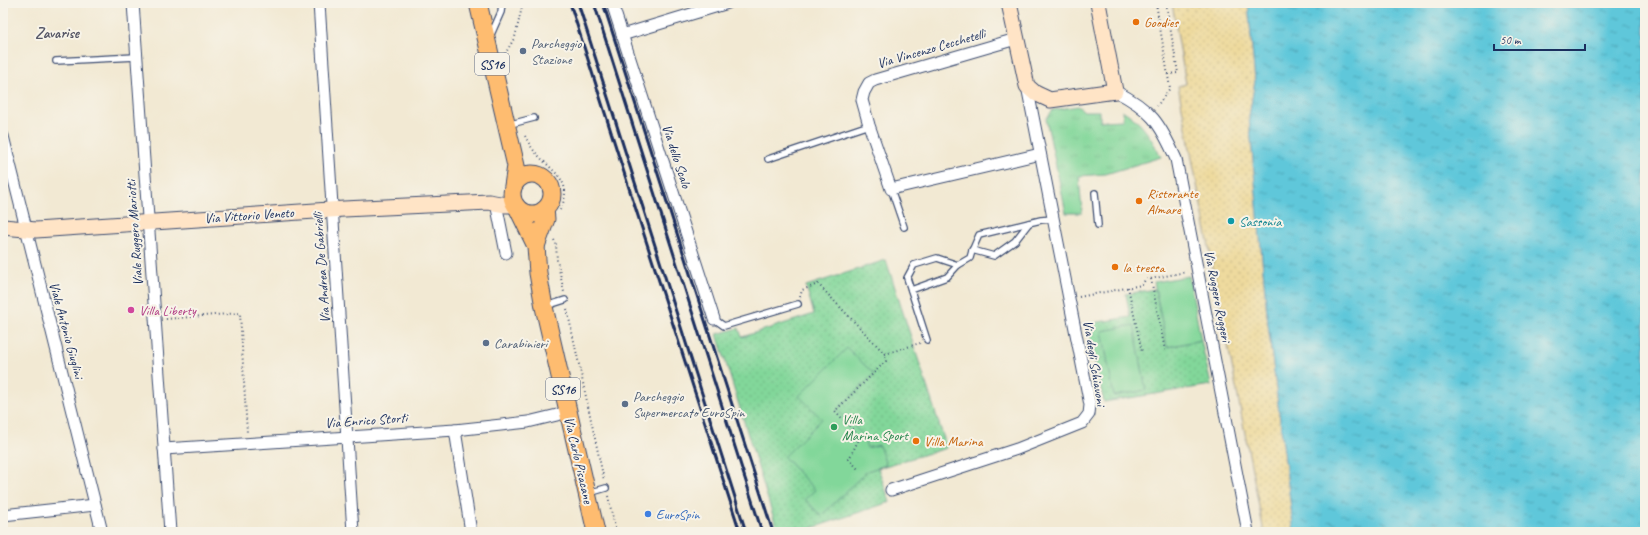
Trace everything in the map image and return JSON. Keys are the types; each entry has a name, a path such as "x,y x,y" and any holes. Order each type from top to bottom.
{"main road":[{"name":"Via Carlo Pisacane","path":"478,3 516,166 514,198 536,246 538,273 544,307 596,532"},
{"name":"Via Carlo Pisacane","path":"507,125 515,141 536,174 546,180 551,190 550,201 545,209 546,219 536,246"},
{"path":"536,174 520,177 514,198 521,210 532,213 545,209"}],"street":[{"name":"Viale Ruggero Mariotti","path":"133,3 170,532"},
{"name":"Via Andrea De Gabrielli","path":"318,3 353,532"},
{"name":"Via dello Scalo","path":"612,3 714,319"},
{"path":"622,35 728,3"},
{"path":"1009,3 1027,86 1035,93 1050,100 1115,91 1098,3"},
{"name":"Via Vincenzo Cecchetelli","path":"891,189 862,100 869,83 1016,39"},
{"name":"Via degli Schiavoni","path":"891,490 1017,449 1082,423 1090,411 1027,86"},
{"name":"Via Ruggero Ruggeri","path":"1115,91 1141,106 1158,123 1165,134 1176,159 1248,532"},
{"name":"Viale Antonio Giuglini","path":"3,136 72,406 102,532"},
{"path":"891,189 1040,154"},
{"path":"506,253 496,203 514,198"},
{"name":"Via Vittorio Veneto","path":"3,227 26,229 332,210 489,202 496,203"},
{"name":"Via Enrico Storti","path":"164,449 455,430 528,422 568,411"},
{"path":"455,430 471,532"},
{"path":"3,515 95,505"}],"lane":[{"path":"487,44 501,12 502,3"},
{"path":"56,61 136,56"},
{"path":"507,125 534,118"},
{"path":"768,159 869,125"},
{"path":"891,189 904,227"},
{"path":"1095,193 1098,225"},
{"path":"911,290 947,277 958,265 970,258 978,235 1053,219"},
{"path":"972,250 994,256 1015,242 1029,223"},
{"path":"927,340 907,278 914,266 937,258 958,265"},
{"path":"544,307 565,300"},
{"path":"714,319 724,326 798,304"},
{"path":"587,494 606,488"}],"path":[{"path":"504,56 515,37 523,3"},
{"path":"1156,3 1170,88 1156,107"},
{"path":"1166,3 1178,73 1168,74"},
{"path":"1069,299 1142,285 1146,280 1188,272"},
{"path":"1150,279 1165,350"},
{"path":"798,304 802,290 818,284 885,354 886,361 835,411 860,437 849,459 859,470"},
{"path":"1128,288 1142,352"},
{"path":"567,307 604,477"},
{"path":"155,320 240,313 248,443"},
{"path":"885,354 927,340"},
{"path":"608,495 616,532"}],"green space":[{"path":"1078,106 1084,111 1100,111 1100,121 1123,120 1122,110 1141,125 1161,157 1106,174 1079,176 1082,213 1066,213 1046,119 1053,110"},
{"path":"886,260 947,448 878,468 890,502 800,532 778,532 717,334 739,328 742,337 814,314 806,286"},
{"path":"1189,276 1201,340 1167,347 1154,282"},
{"path":"1155,289 1167,347 1201,340 1211,385 1104,402 1086,324 1130,317 1126,294"},
{"path":"1134,325 1146,390 1114,396 1102,331"},
{"name":"Villa Marina Sport","path":"847,348 874,374 837,410 863,435 867,448 879,445 886,465 867,471 821,516 805,499 815,490 784,457 822,419 799,396"}],"sand":[{"name":"Sassonia","path":"1172,3 1248,3 1255,81 1249,117 1268,324 1294,532 1264,532 1178,86 1186,84"}],"water":[{"path":"1248,3 1645,3 1645,532 1294,532 1268,324 1249,117 1255,81"}],"railway":[{"path":"570,3 740,532"},
{"path":"578,3 746,532"},
{"path":"594,3 762,532"},
{"path":"603,3 773,532"}],"place":[{"name":"Goodies","path":"1136,22"},
{"name":"Parcheggio Stazione","path":"523,51"},
{"name":"Ristorante Almare","path":"1139,201"},
{"name":"Sassonia","path":"1231,221"},
{"name":"la tressa","path":"1115,267"},
{"name":"Villa Liberty","path":"131,310"},
{"name":"Carabinieri","path":"486,343"},
{"name":"Parcheggio Supermercato EuroSpin","path":"625,404"},
{"name":"Villa Marina Sport","path":"834,427"},
{"name":"Villa Marina","path":"916,441"},
{"name":"EuroSpin","path":"648,514"}],"district":[{"name":"Zavarise","path":"57,33"}]}
